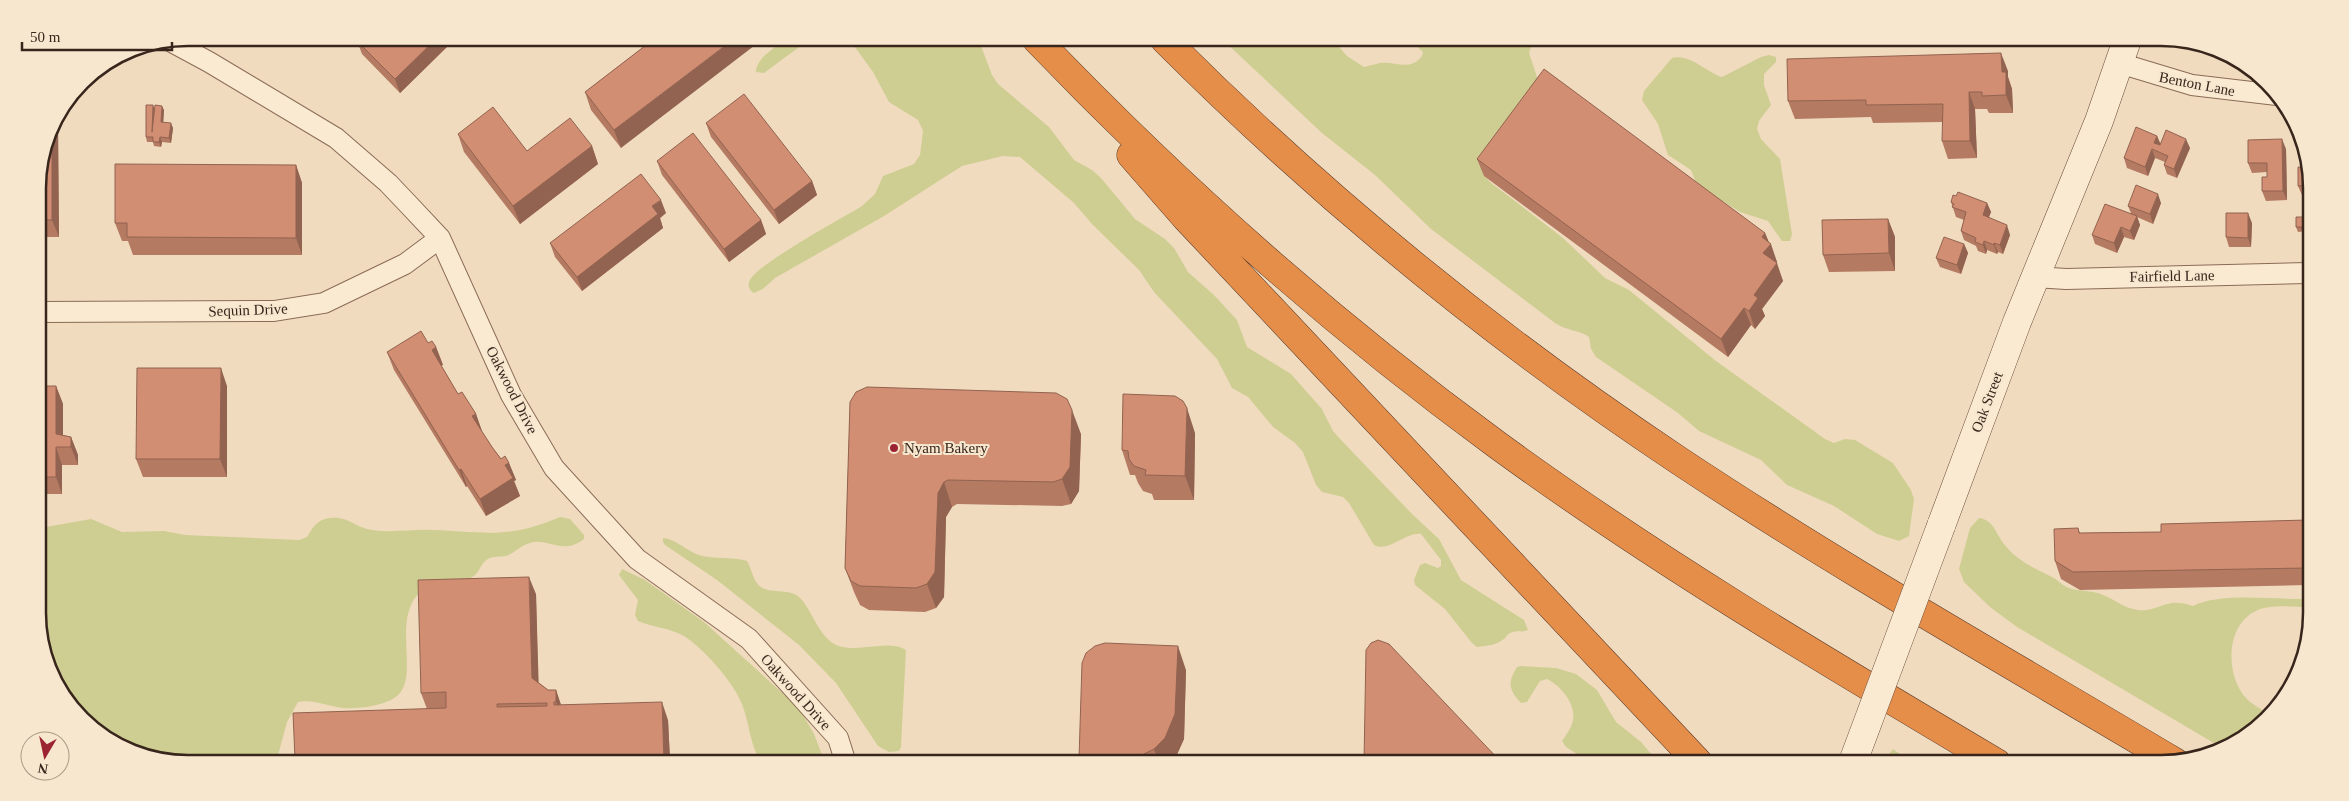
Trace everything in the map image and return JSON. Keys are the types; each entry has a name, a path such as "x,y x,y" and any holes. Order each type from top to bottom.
{"highway":[{"path":"1044,46 1165,166 1261,254 1354,333 1469,424 1580,503 1703,585 1982,754"},
{"path":"1171,46 1269,140 1355,216 1456,299 1592,400 1675,458 1785,529 2162,754"},
{"path":"1074,77 1110,129 1186,218 1691,754"}],"street":[{"name":"Oakwood Drive","path":"180,46 336,138 388,183 440,238 511,395 554,468 637,559 750,639 838,738 844,755"},
{"name":"Benton Lane","path":"2123,53 2192,85 2266,94"},
{"name":"Oak Street","path":"1856,754 2035,277 2096,128 2123,53"},
{"name":"Sequin Drive","path":"47,312 274,311 324,304 405,264 440,238"},
{"name":"Fairfield Lane","path":"2035,277 2066,279 2303,272"}],"shaded area":[{"path":"776,46 801,46 764,73 756,72 759,62"},
{"path":"854,46 981,46 992,75 998,84 1049,127 1074,160 1092,170 1101,178 1135,219 1165,239 1174,248 1188,272 1214,295 1237,320 1247,347 1291,374 1322,409 1333,431 1341,440 1413,515 1439,539 1461,580 1524,620 1528,630 1511,632 1501,641 1491,645 1477,647 1472,643 1445,609 1415,585 1414,580 1420,565 1425,563 1438,568 1441,566 1441,560 1421,534 1409,536 1391,545 1380,547 1374,545 1349,503 1343,497 1322,492 1316,485 1303,452 1295,443 1273,427 1248,397 1232,388 1217,359 1154,292 1139,270 1092,224 1074,203 1020,157 1003,156 962,166 884,216 775,278 763,289 752,292 749,288 750,280 767,264 862,206 875,194 883,176 914,164 920,155 923,131 918,120 889,102 873,72"},
{"path":"1229,46 1338,46 1347,56 1364,67 1380,63 1412,64 1422,56 1423,52 1416,46 1531,46 1529,53 1538,80 1483,174 1490,182 1563,238 1605,278 1629,290 1716,361 1825,439 1834,443 1845,439 1855,440 1893,463 1911,490 1914,499 1909,536 1899,541 1877,534 1834,506 1787,485 1761,460 1699,431 1678,413 1596,357 1591,349 1589,337 1555,323 1431,229 1375,175 1322,133"},
{"path":"1769,55 1776,57 1776,62 1764,74 1764,85 1771,105 1759,121 1757,129 1761,139 1780,159 1792,234 1790,241 1782,241 1768,221 1740,212 1697,185 1691,170 1668,155 1658,124 1642,100 1644,91 1672,58 1679,57 1692,60 1722,77 1761,57"},
{"path":"560,517 570,519 584,535 584,539 569,546 543,542 530,543 506,556 488,559 473,577 431,584 426,587 415,599 409,612 406,628 407,674 404,686 397,696 386,702 356,708 343,708 309,701 298,702 287,722 278,755 169,754 151,750 117,736 88,713 70,692 54,659 49,641 46,613 46,527 91,519 122,532 164,531 185,535 299,540 307,537 319,522 333,518 345,519 365,528 380,531 425,530 483,533 526,529"},
{"path":"1979,518 1984,519 1991,524 2009,550 2027,564 2067,587 2099,593 2132,609 2146,610 2169,603 2184,603 2193,606 2218,599 2233,598 2303,599 2303,607 2274,607 2256,611 2246,618 2238,628 2234,639 2232,665 2235,678 2247,699 2264,710 2240,731 2215,744 2017,627 1990,607 1964,582 1959,569 1970,528"},
{"path":"663,538 699,555 747,561 758,585 771,591 797,595 822,632 832,643 847,648 891,646 906,650 901,747 899,751 889,752 878,746 836,683 799,645 717,580 665,545"},
{"path":"622,569 645,580 704,622 799,708 814,734 822,755 757,755 742,704 725,676 708,656 690,640 677,633 638,621 635,615 638,600 619,575"},
{"path":"1517,667 1556,668 1576,674 1597,690 1616,722 1641,742 1651,754 1577,754 1566,747 1562,741 1573,720 1572,708 1566,696 1547,679 1540,681 1527,702 1521,703 1511,686"},
{"path":"1893,749 1900,754 1889,754"}],"building":[{"path":"362,46 429,46 395,79"},
{"path":"645,46 725,46 614,130 585,92"},
{"path":"2001,53 2002,72 2006,72 2006,95 1982,96 1982,92 1969,92 1970,141 1942,141 1943,104 1866,105 1866,100 1788,101 1787,59"},
{"path":"1544,69 1765,233 1762,237 1771,244 1763,253 1777,263 1754,295 1758,298 1749,311 1744,308 1721,339 1477,159"},
{"path":"744,94 812,181 774,210 706,123"},
{"path":"146,105 153,105 152,132 155,105 162,106 161,122 171,123 169,138 160,137 159,142 153,142 153,137 146,137"},
{"path":"493,107 527,151 570,118 592,146 513,206 458,134"},
{"path":"2136,127 2157,136 2154,143 2160,145 2166,130 2186,139 2174,169 2164,165 2168,156 2152,149 2145,167 2124,158"},
{"path":"693,133 761,220 724,249 657,161"},
{"path":"2282,139 2283,191 2262,191 2262,177 2267,177 2267,163 2248,163 2248,140"},
{"path":"52,148 52,220 47,220 47,169"},
{"path":"115,164 296,165 296,238 127,237 127,223 115,223"},
{"path":"2298,167 2302,167 2303,186 2298,186"},
{"path":"641,174 661,200 652,206 658,214 577,277 550,243"},
{"path":"2136,185 2158,194 2150,214 2128,206"},
{"path":"1958,192 1987,203 1983,215 2007,225 2000,245 1984,241 1983,245 1975,242 1976,238 1961,231 1966,212 1952,207 1954,204 1951,202 1953,195 1956,196"},
{"path":"2105,204 2137,216 2130,231 2121,227 2114,243 2092,235"},
{"path":"2226,213 2248,213 2248,238 2226,237"},
{"path":"2296,217 2303,217 2303,227 2296,227"},
{"path":"1888,219 1889,253 1823,255 1822,220"},
{"path":"1944,237 1964,244 1957,265 1936,258"},
{"path":"421,331 428,343 432,341 436,347 432,350 458,394 462,392 476,414 472,416 492,447 501,459 505,456 509,463 505,465 513,478 480,499 461,469 459,470 387,352"},
{"path":"137,368 221,368 220,459 136,459"},
{"path":"47,386 56,386 56,434 71,437 71,447 56,447 56,477 46,477"},
{"path":"867,387 1056,393 1067,399 1072,410 1070,467 1062,479 1053,482 948,480 944,482 938,493 935,572 927,584 916,588 860,586 851,581 845,568 850,402 856,392"},
{"path":"1123,394 1175,396 1183,401 1187,408 1185,476 1145,475 1146,470 1134,466 1129,459 1128,451 1122,450"},
{"path":"2303,520 2303,568 2073,572 2055,561 2054,529 2078,528 2079,533 2161,532 2161,524"},
{"path":"529,577 532,678 548,690 556,690 556,702 554,702 554,705 662,702 664,755 295,755 293,713 446,708 446,692 421,693 418,580","holes":["547,703 547,706 497,707 497,704"]},
{"path":"1378,640 1389,644 1494,754 1364,754 1366,650 1371,643"},
{"path":"1105,643 1178,646 1175,714 1165,738 1154,749 1143,755 1079,755 1082,663 1086,653 1095,646"}],"place":[{"name":"Nyam Bakery","path":"894,448"}]}
